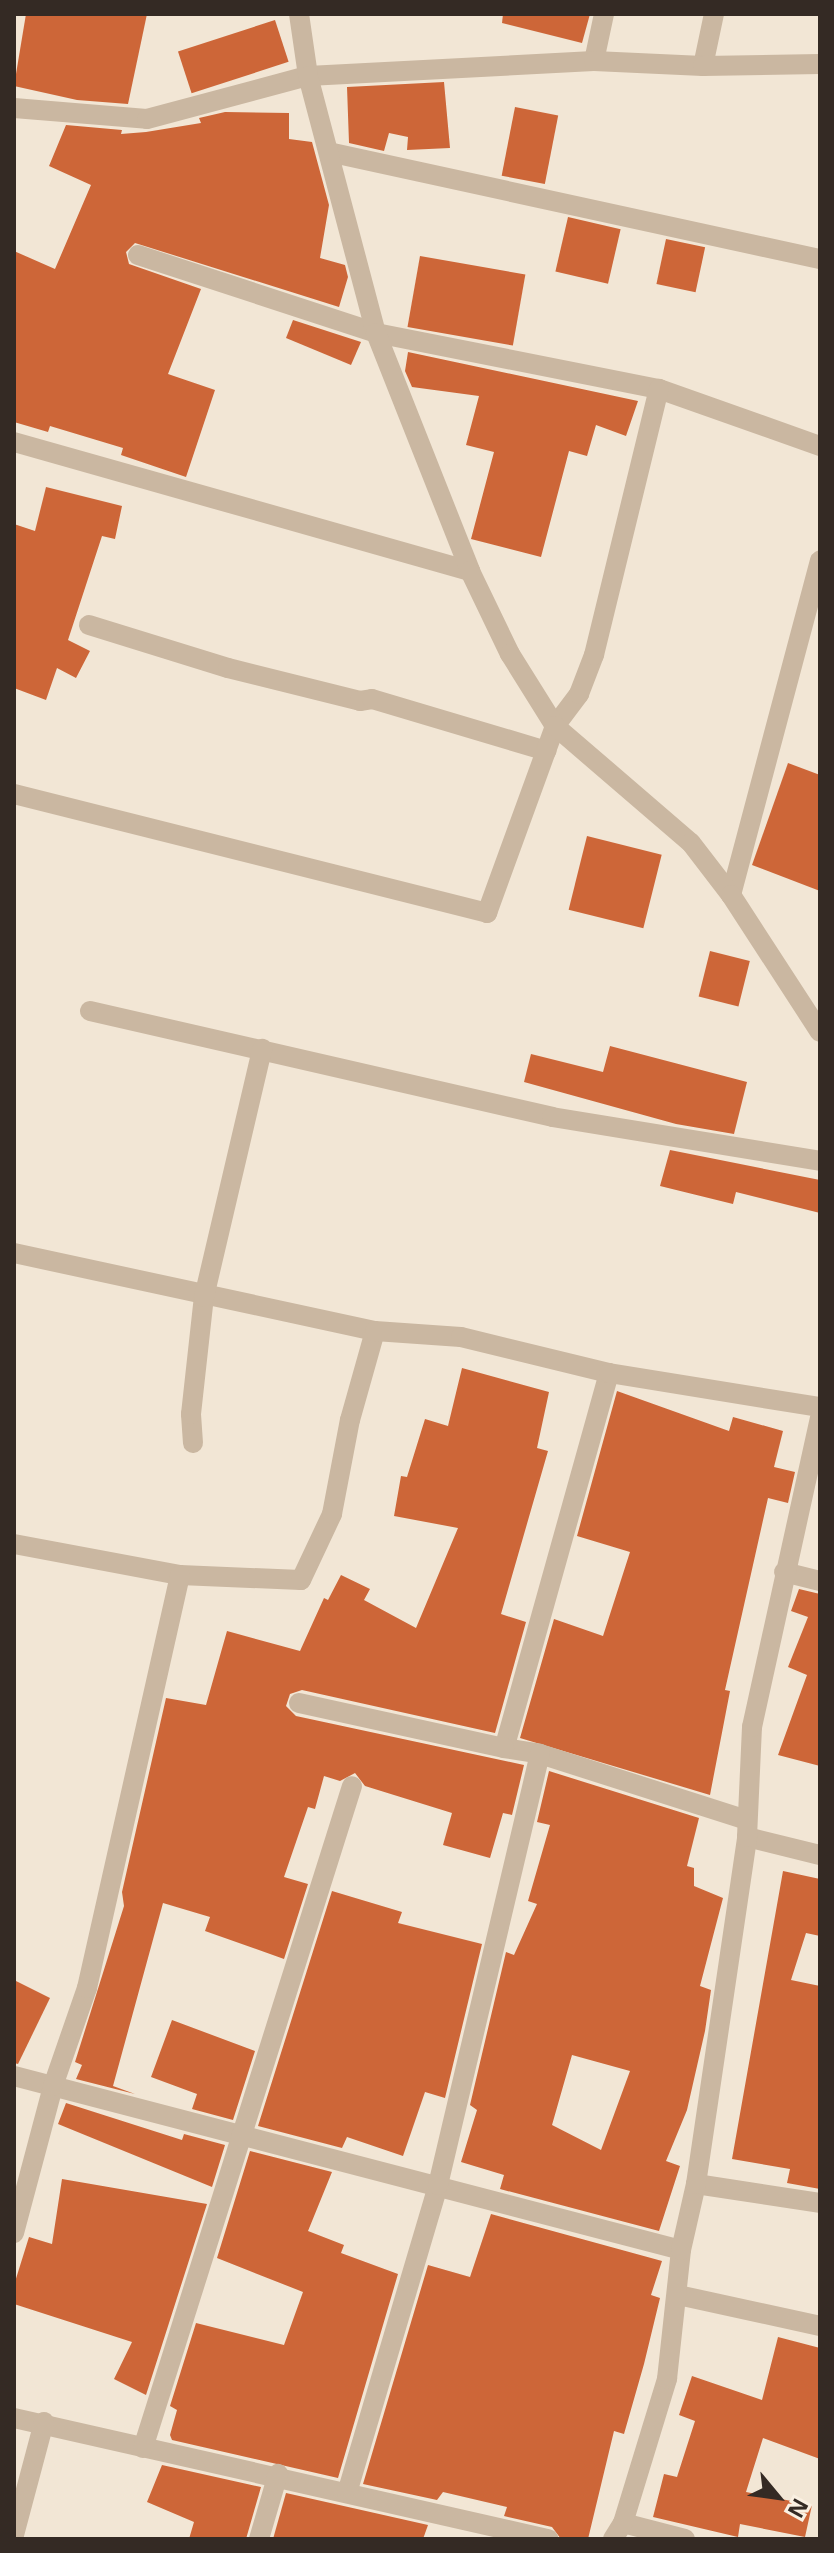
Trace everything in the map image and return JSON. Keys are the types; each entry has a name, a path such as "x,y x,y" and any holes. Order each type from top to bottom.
{"street":[{"path":"299,14 308,76 333,153 376,333 470,571 510,654 555,726 691,843 731,895 820,1032"},
{"path":"594,61 604,14"},
{"path":"703,66 714,14"},
{"path":"14,108 147,119 308,76 594,61 703,66 820,64"},
{"path":"333,153 820,259"},
{"path":"138,255 376,333 659,389 820,446"},
{"path":"14,794 487,913 555,726 579,694 594,655 659,389"},
{"path":"14,442 470,571"},
{"path":"731,895 820,561"},
{"path":"89,625 228,668 360,701 372,699 546,751"},
{"path":"90,1011 552,1117 820,1161"},
{"path":"193,1443 191,1414 204,1297 262,1049"},
{"path":"14,1253 204,1297 375,1331 461,1337 609,1373 820,1407"},
{"path":"14,1544 180,1575 301,1580 332,1514 350,1420 375,1331"},
{"path":"504,1748 609,1373"},
{"path":"685,2539 618,2531 667,2379 681,2250 696,2184 747,1829 752,1727 820,1418"},
{"path":"784,1572 820,1581"},
{"path":"14,2233 53,2086 87,1988 180,1575"},
{"path":"299,1703 540,1754 820,1855"},
{"path":"347,2493 438,2185 540,1754"},
{"path":"143,2448 352,1786"},
{"path":"14,2076 681,2250"},
{"path":"696,2184 820,2203"},
{"path":"678,2295 820,2326"},
{"path":"14,2418 44,2422 143,2448 278,2474 548,2539"},
{"path":"14,2535 44,2422"},
{"path":"259,2539 278,2474"}],"building":[{"path":"26,14 147,14 128,104 77,100 14,86"},
{"path":"503,14 590,14 582,43 502,23"},
{"path":"275,20 289,62 192,93 178,52"},
{"path":"444,82 450,148 407,150 408,137 389,133 384,151 349,143 347,87"},
{"path":"515,107 558,115 545,184 502,176"},
{"path":"225,112 289,113 289,139 312,142 329,205 320,258 345,265 348,277 339,307 135,243 126,252 129,264 201,289 168,374 215,390 186,477 121,455 123,448 50,426 48,432 14,422 14,251 55,269 91,185 49,166 66,125 122,130 121,134 146,132 201,123 199,118"},
{"path":"568,217 621,229 608,284 555,272"},
{"path":"666,239 705,247 696,292 656,284"},
{"path":"420,256 525,275 513,345 407,327"},
{"path":"293,320 361,342 351,365 286,338"},
{"path":"408,352 638,401 626,436 596,425 587,456 569,451 541,557 471,539 494,452 466,445 479,396 412,387 405,371"},
{"path":"46,487 122,506 115,539 102,536 68,640 90,651 76,678 57,668 46,700 14,688 14,524 35,531"},
{"path":"788,763 820,775 820,891 752,865"},
{"path":"587,836 662,855 643,928 569,910"},
{"path":"710,951 750,961 738,1007 699,997"},
{"path":"610,1046 747,1082 734,1134 676,1124 524,1082 531,1054 603,1072"},
{"path":"670,1150 820,1180 820,1213 736,1192 733,1204 660,1186"},
{"path":"462,1368 549,1392 537,1448 548,1451 501,1614 526,1622 495,1733 302,1690 290,1694 286,1706 296,1716 524,1765 512,1815 503,1813 490,1858 443,1845 452,1813 365,1786 355,1773 340,1781 324,1776 315,1809 308,1807 284,1877 308,1884 284,1959 205,1931 210,1917 163,1903 113,2086 135,2094 76,2079 82,2065 75,2062 124,1906 122,1892 166,1698 206,1705 227,1631 300,1651 324,1598 328,1600 341,1575 370,1589 364,1600 416,1628 458,1528 394,1516 401,1476 407,1477 425,1419 448,1426"},
{"path":"617,1391 729,1431 733,1417 783,1431 774,1467 795,1472 788,1503 768,1498 725,1690 730,1691 710,1795 520,1738 554,1619 603,1636 630,1552 577,1536"},
{"path":"799,1589 820,1594 820,1766 778,1755 807,1675 788,1667 808,1617 791,1611"},
{"path":"549,1771 699,1818 687,1866 694,1868 694,1886 723,1898 700,1986 711,1990 705,2031 687,2110 666,2161 680,2166 659,2231 500,2189 504,2175 461,2162 477,2110 470,2105 506,1952 514,1955 537,1904 528,1901 550,1825 537,1822","holes":["572,2055 630,2071 601,2150 552,2125"]},
{"path":"783,1871 820,1879 820,1936 806,1933 791,1980 820,1986 820,2189 787,2183 790,2169 732,2159"},
{"path":"332,1891 402,1912 398,1923 482,1944 445,2098 425,2092 403,2156 347,2137 342,2148 258,2126"},
{"path":"14,1980 50,1998 18,2064 14,2063"},
{"path":"172,2020 255,2051 233,2120 192,2109 197,2094 151,2077"},
{"path":"66,2103 182,2140 184,2134 225,2145 212,2187 58,2124"},
{"path":"250,2151 332,2172 308,2231 344,2245 341,2253 398,2274 338,2478 172,2440 170,2435 177,2410 170,2406 196,2323 284,2345 303,2292 217,2258"},
{"path":"62,2179 207,2204 146,2395 114,2379 132,2342 14,2304 14,2285 29,2237 52,2244"},
{"path":"491,2214 662,2261 651,2295 660,2298 644,2364 624,2434 614,2431 588,2539 561,2539 552,2527 504,2516 507,2507 443,2492 437,2500 363,2484 428,2265 470,2277"},
{"path":"778,2337 820,2348 820,2459 763,2438 746,2492 812,2505 805,2537 740,2524 738,2537 653,2517 664,2474 677,2477 695,2421 679,2415 692,2376 762,2400"},
{"path":"162,2465 261,2487 246,2539 189,2539 194,2522 147,2502"},
{"path":"286,2493 428,2525 423,2539 273,2539"}]}
